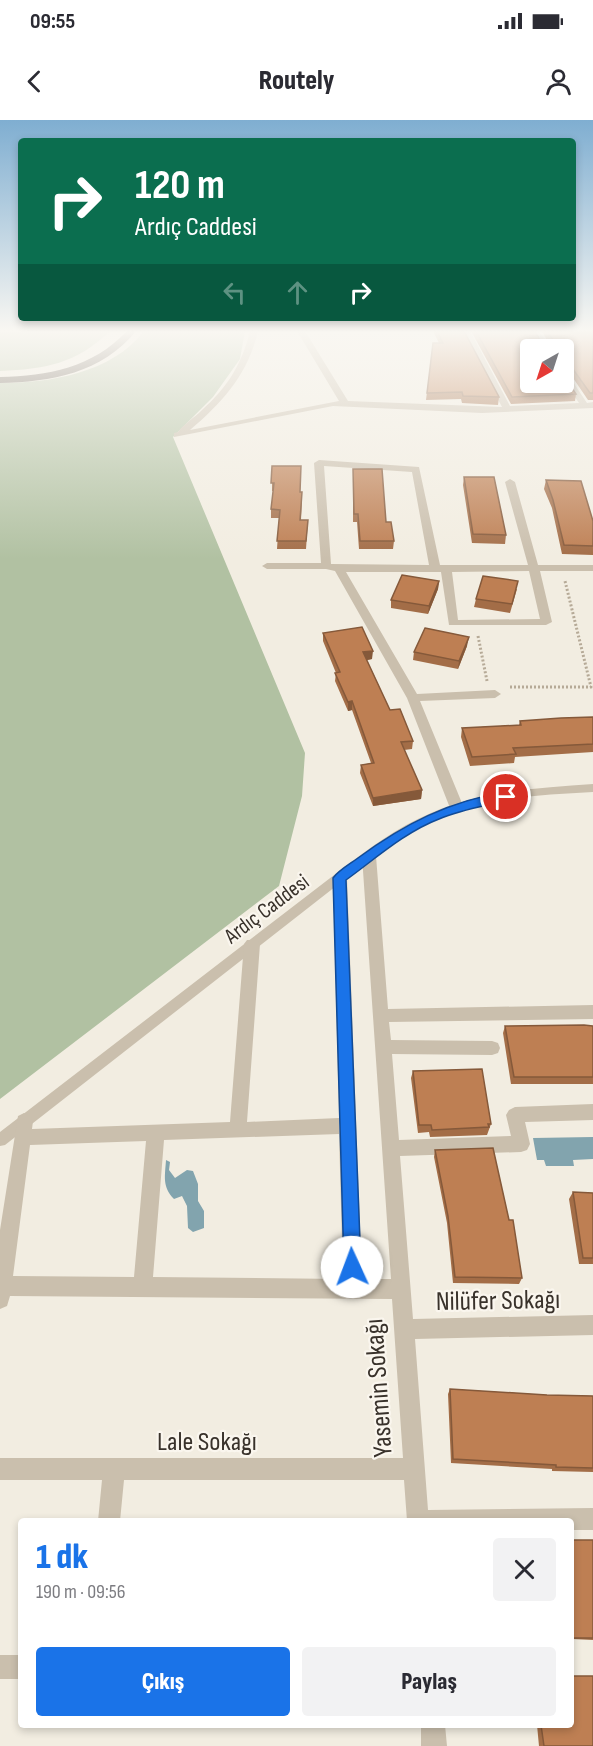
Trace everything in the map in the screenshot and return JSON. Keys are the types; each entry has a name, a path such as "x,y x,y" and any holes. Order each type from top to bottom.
{"street":[{"path":"212,407 177,435 317,407"},
{"path":"406,407 455,410 571,407"},
{"path":"327,566 319,464 416,469 453,623 546,622 534,568 510,482"},
{"path":"267,566 327,566 339,569 593,568"},
{"path":"339,569 412,698 457,808"},
{"path":"412,698 496,689"},
{"name":"Yasemin Sokağı","path":"369,856 418,1518"},
{"name":"Yasemin Sokağı","path":"340,878 353,1290"},
{"path":"238,1130 252,944"},
{"path":"381,1016 593,1012"},
{"path":"383,1047 492,1048"},
{"path":"390,1148 520,1144 515,1115 593,1112"},
{"path":"348,1126 156,1132 23,1129 1,1292 143,1287 401,1289"},
{"path":"143,1287 156,1132"},
{"name":"Nilüfer Sokağı","path":"404,1329 593,1325"},
{"name":"Lale Sokağı","path":"0,1469 414,1469"},
{"path":"109,1518 114,1469"},
{"path":"574,1519 593,1519"},
{"path":"0,1668 18,1667"},
{"path":"433,1728 434,1746"}],"lane":[{"name":"Ardıç Caddesi","path":"0,1140 23,1129 252,944 369,856 433,816 498,798 544,791 593,788"}],"path":[{"path":"475,623 496,689 591,687 562,568"}],"green space":[{"path":"0,407 203,407 173,437 305,753 302,796 279,886 0,1099"}],"water":[{"path":"593,1137 593,1159 573,1160 574,1166 546,1166 544,1160 537,1160 533,1138"},
{"path":"166,1160 170,1162 169,1170 175,1178 187,1170 193,1171 198,1184 198,1201 204,1211 204,1228 193,1232 188,1228 187,1206 182,1196 174,1199 166,1186"}],"building":[{"path":"272,466 301,466 300,520 308,520 306,541 277,541 280,510 271,509 274,483 271,483"},
{"path":"353,469 382,469 386,522 391,522 394,541 360,541 358,514 354,514"},
{"path":"464,477 494,477 506,535 473,534"},
{"path":"546,480 581,481 593,521 593,546 564,545"},
{"path":"402,575 439,581 429,606 391,600"},
{"path":"483,576 518,581 512,604 476,599"},
{"path":"362,627 373,651 363,652 390,710 400,709 413,741 401,742 422,790 373,798 361,765 374,763 352,701 348,702 335,673 340,672 323,633"},
{"path":"425,628 469,637 459,661 414,652"},
{"path":"593,717 593,744 513,748 516,754 472,757 462,728 521,725 520,721"},
{"path":"505,1026 593,1026 593,1077 514,1077"},
{"path":"482,1069 491,1124 488,1124 489,1127 432,1130 431,1125 419,1125 413,1071"},
{"path":"493,1148 509,1220 513,1220 522,1278 455,1277 448,1216 435,1150"},
{"path":"573,1192 593,1193 593,1258 583,1258"},
{"path":"450,1389 593,1396 593,1468 453,1459"},
{"path":"574,1540 593,1540 593,1638 574,1638"},
{"path":"574,1676 593,1676 593,1746 544,1746 541,1728 574,1728"}],"route":[{"path":"352,1267 340,878 385,844 433,816 486,800 506,797"}]}
